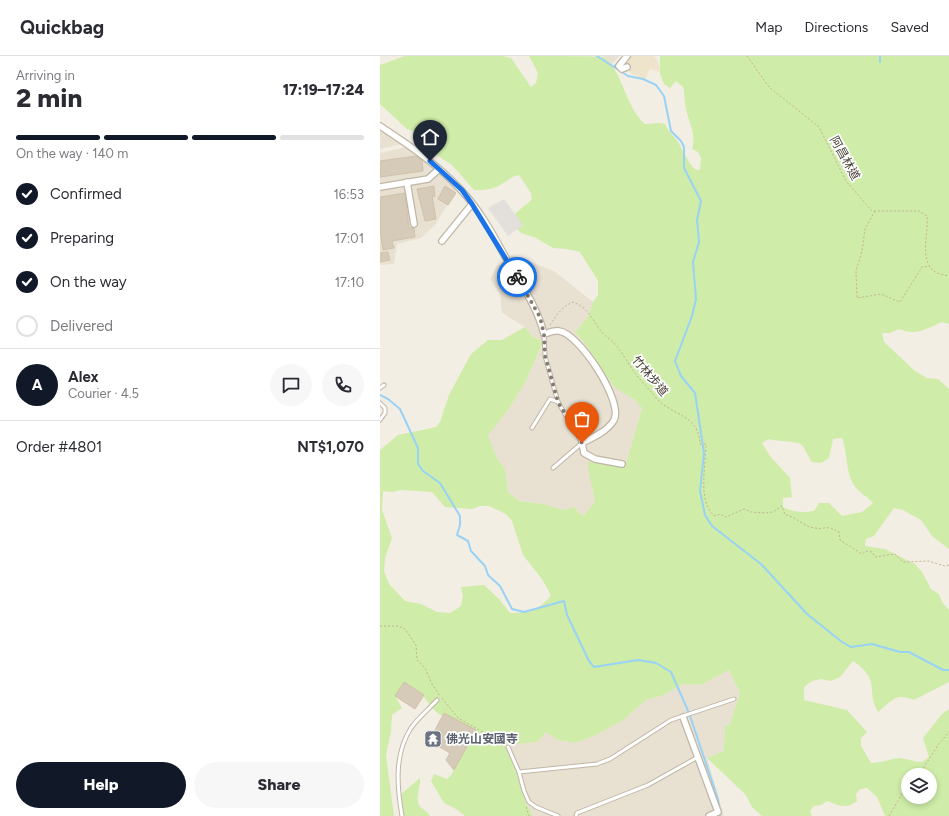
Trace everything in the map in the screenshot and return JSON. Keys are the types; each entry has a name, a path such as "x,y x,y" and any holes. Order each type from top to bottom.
{"street":[{"path":"627,56 619,66 622,69 627,68"},
{"path":"380,126 422,153 462,190 532,302 540,317 544,334 560,331 574,338 592,361 608,388 616,406 616,414 614,422 599,434 582,443 584,453 595,459 622,464"},
{"path":"380,187 428,179 439,169"},
{"path":"407,182 414,224"},
{"path":"442,241 472,204"},
{"path":"684,717 718,812 709,816"}],"lane":[{"path":"544,334 545,356 558,402 582,443 553,468"},
{"path":"380,388 384,385"},
{"path":"532,428 550,398 558,402"},
{"path":"380,403 385,408 385,413 380,420"},
{"path":"519,772 597,764 610,759 671,720 684,717 734,699"},
{"path":"402,816 398,765 401,750 411,728 437,700"},
{"path":"508,747 519,772 524,791 529,802 536,807 558,816"},
{"path":"576,816 577,813 648,785 698,757"}],"path":[{"name":"阿昌林道","path":"748,56 769,87 819,126 846,181 872,211 875,211"},
{"path":"930,266 922,267 900,302 881,294 857,298 856,271 862,251 865,230 875,211 919,211 927,216 928,226 926,258 934,271 949,276"},
{"name":"竹林步道","path":"544,334 558,311 566,305 573,302 587,310 601,331 615,343 635,373 658,400 687,418 695,425 700,434 700,444 706,444 703,486 705,503 715,516 720,514 726,517 744,509 758,513 773,512 782,506 785,515 790,515 794,520 815,528 828,527 839,532 840,540 862,554 866,551 872,552 875,557 895,554 903,562 928,561 945,566 949,565"},
{"path":"380,626 398,626 405,629 416,646 417,660 425,668 432,684 446,704 458,718 497,740 501,744 504,751"},
{"path":"923,768 938,745 949,732"},
{"path":"889,816 901,795"},
{"path":"526,803 529,816"}],"shaded area":[{"path":"602,56 619,56 612,64"},
{"path":"630,56 653,56 658,61 660,72 650,69 645,80 620,67"},
{"path":"380,131 402,144 380,149"},
{"path":"406,147 416,153 456,190 435,225 421,238 397,244 394,264 380,265 380,153"},
{"path":"504,199 523,225 508,236 488,208"},
{"path":"512,255 554,271 593,302 588,316 575,333 584,342 614,387 635,400 642,408 625,467 592,488 595,502 583,516 573,507 563,510 543,504 519,501 508,492 505,469 496,456 487,435 510,407 526,381 543,343 532,336 525,327 502,313 500,294 490,279 497,266"},
{"path":"729,670 740,693 730,724 725,726 724,751 707,758 724,816 533,816 525,801 503,745 537,742 546,732 558,740 575,743 594,736 622,721 646,700 664,695 682,684 701,685"}],"green space":[{"path":"405,56 503,56 511,58 531,87 536,83 538,73 529,56 603,57 614,69 638,117 645,124 665,124 675,137 694,169 700,170 701,158 698,152 692,149 693,131 686,109 683,87 676,81 670,88 664,84 660,74 660,56 949,56 949,324 942,322 916,332 899,329 890,333 882,333 884,342 915,371 927,378 938,379 949,389 949,549 932,536 921,520 903,510 894,508 874,536 866,539 865,546 885,549 915,564 922,572 931,589 939,594 942,602 949,610 949,682 914,700 898,697 878,712 874,704 870,680 862,668 853,661 840,677 831,681 821,679 812,681 804,687 804,700 847,710 867,732 861,738 861,746 871,763 900,758 922,762 929,757 923,738 942,714 949,709 949,816 885,816 877,797 867,788 860,789 856,794 857,801 853,804 842,806 827,801 821,805 814,806 810,811 812,816 762,816 752,807 746,795 707,758 724,751 725,726 730,724 740,693 729,670 701,685 682,684 664,695 646,700 622,721 594,736 575,743 558,740 546,732 537,742 504,745 517,773 525,801 533,816 465,816 456,809 444,803 431,781 434,774 447,779 455,768 460,752 477,735 473,731 453,722 435,711 420,693 409,690 399,691 395,696 402,708 392,715 391,731 386,755 394,816 380,816 380,450 398,435 436,427 440,422 449,395 471,354 488,340 502,340 525,327 532,336 543,342 526,381 510,407 488,435 496,456 505,469 508,492 519,501 543,504 563,510 573,507 583,516 595,502 587,462 625,467 642,408 635,400 614,387 584,342 575,333 588,316 593,302 598,295 598,281 580,252 553,248 536,238 521,233 517,229 514,216 532,199 531,193 519,175 512,177 499,186 485,190 474,190 452,165 429,150 413,131 407,129 380,104 380,65","holes":["842,438 850,478 857,489 873,503 862,512 842,516 829,503 819,503 814,511 810,512 794,511 783,507 783,498 792,497 790,478 770,456 762,443 769,439 799,443 802,445 812,462 821,463 829,458 833,439","401,490 432,492 445,507 472,509 480,506 489,506 506,514 512,521 523,555 542,579 551,595 543,604 533,610 521,613 510,613 499,599 484,585 461,587 463,596 461,606 450,613 437,612 421,604 405,601 389,584 384,571 385,558 392,538 382,510 383,491 392,492"]},
{"path":"420,778 418,802 430,816 403,816 400,795"}],"building":[{"path":"416,156 422,160 423,171 380,177 380,161"},
{"path":"434,186 435,197 432,195 436,219 425,221 417,189"},
{"path":"445,186 456,193 448,205 438,199"},
{"path":"405,193 409,228 414,228 415,237 392,241 394,248 383,250 380,231 380,197"},
{"path":"388,252 390,260 380,262 380,253"},
{"path":"404,682 424,695 415,709 395,696"},
{"path":"444,713 476,730 454,770 446,760 450,753 431,742 434,737 432,736"}],"waterway":[{"path":"597,56 628,76 643,79 656,85 664,96 671,131 681,141 684,147 684,168 701,201 697,220 699,242 693,262 696,299 692,316 675,361 681,376 695,393 704,453 700,491 705,515 712,526 761,564 807,614 842,642 851,647 872,644 900,652 909,652 943,670 949,670"},
{"path":"880,56 880,62"},
{"path":"614,67 621,59"},
{"path":"380,395 388,399 400,409 418,448 418,464 423,471 440,483 460,516 460,525 457,535 468,541 471,551 485,566 488,575 500,586 512,609 524,612 564,601 567,615 589,661 594,667 638,660 656,663 671,672 689,713 718,799 720,816"}],"way so far":[{"path":"517,277 540,317 544,334 545,356 558,402 582,443"}],"place":[{"name":"佛光山安國寺","path":"433,739"}],"route":[{"path":"430,161 462,190 517,277"}]}
